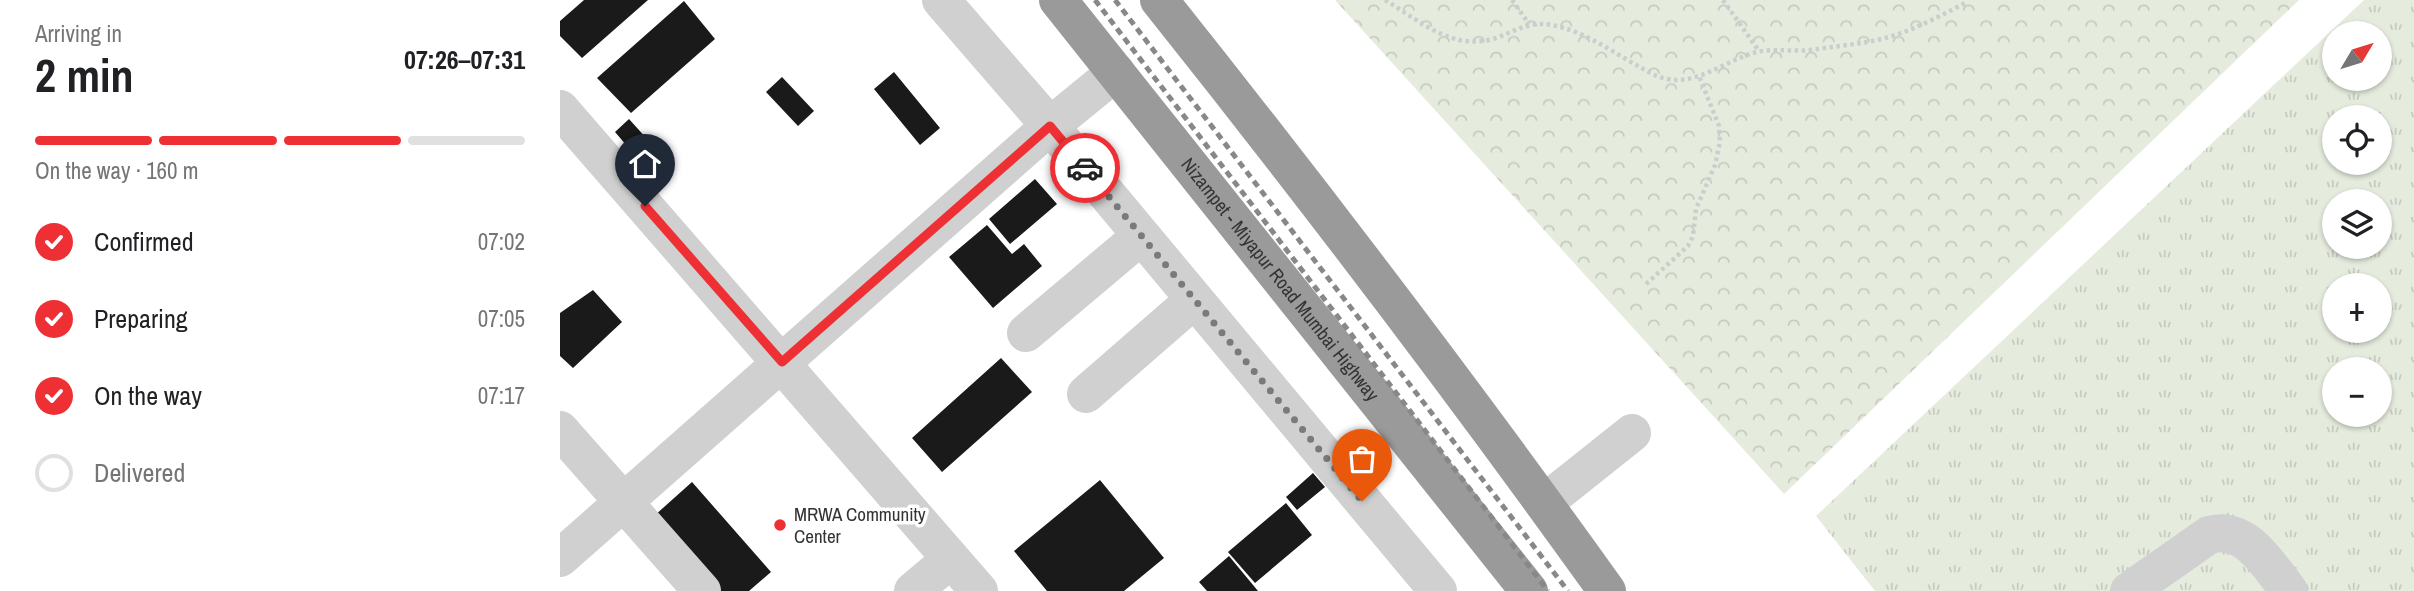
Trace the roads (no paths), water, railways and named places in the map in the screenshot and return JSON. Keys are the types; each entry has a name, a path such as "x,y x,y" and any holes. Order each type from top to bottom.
{"highway":[{"name":"Nizampet - Miyapur Road Mumbai Highway","path":"1058,0 1530,591"},
{"path":"1159,0 1269,138 1544,503 1607,591"}],"street":[{"path":"941,0 1050,126 1438,591"},
{"path":"560,558 1050,126 1116,72"},
{"path":"560,109 979,591"},
{"path":"1026,334 1141,236"},
{"path":"1086,394 1194,300"},
{"path":"560,430 702,591"},
{"path":"1544,503 1632,433"},
{"path":"2129,591 2209,536 2221,532 2233,533 2250,544 2289,591"},
{"path":"913,591 951,559"}],"railway":[{"path":"1095,0 1548,591"},
{"path":"1115,0 1568,591"}],"place":[{"name":"MRWA Community Center","path":"780,525"}]}
